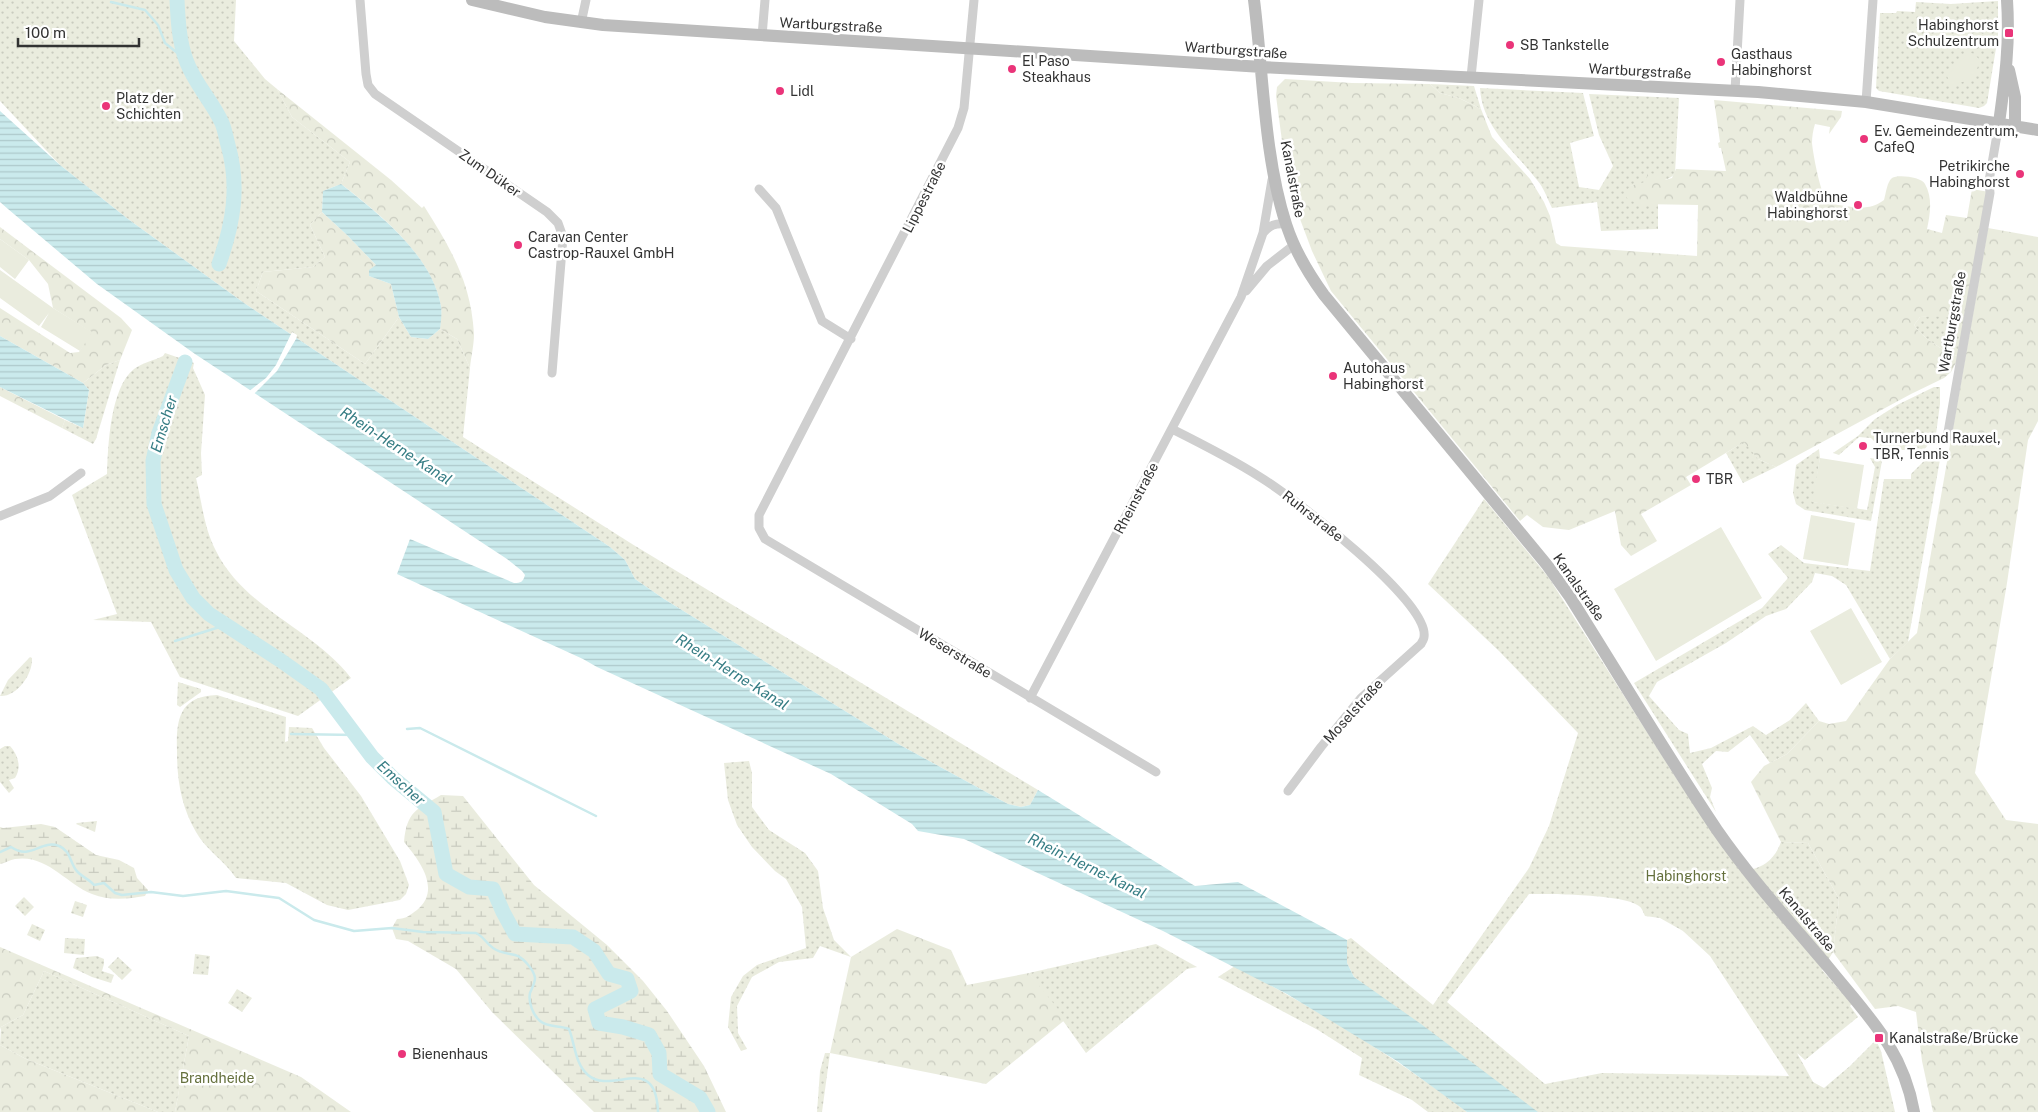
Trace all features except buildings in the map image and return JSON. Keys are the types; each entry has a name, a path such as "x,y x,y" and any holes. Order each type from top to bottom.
{"main road":[{"name":"Wartburgstraße","path":"472,0 545,17 581,23 1262,67 1471,76 1735,91 1866,102 2038,130"},
{"name":"Kanalstraße","path":"1254,0 1274,169 1286,224 1306,269 1324,295 1547,565 1570,597 1718,831 1756,881 1882,1032 1900,1064 1906,1079 1914,1112"},
{"path":"1998,123 2008,65 2007,0"},
{"path":"2008,65 2015,97 2015,126"}],"street":[{"name":"Zum Düker","path":"360,0 366,74 368,85 375,94 547,212 558,223 562,237 552,373"},
{"path":"581,23 586,0"},
{"path":"762,36 765,0"},
{"name":"Lippestraße","path":"758,528 760,515 958,128 964,108 974,0"},
{"path":"1471,76 1479,0"},
{"path":"1735,91 1740,0"},
{"path":"1866,102 1873,0"},
{"name":"Wartburgstraße","path":"1947,438 1990,193 1989,180 1998,123"},
{"name":"Rheinstraße","path":"1030,698 1241,297 1263,233 1274,169"},
{"path":"759,189 776,208 822,321 850,339"},
{"path":"1263,233 1275,223 1286,224"},
{"name":"Rheinstraße","path":"1241,297 1267,266 1294,245"},
{"name":"Ruhrstraße","path":"1172,429 1230,459 1292,498 1360,553 1405,598 1422,626 1425,636"},
{"path":"0,516 50,496 81,473"},
{"name":"Weserstraße","path":"758,528 764,539 1156,772"},
{"name":"Moselstraße","path":"1288,791 1361,698 1421,644 1425,636"}],"green space":[{"path":"0,0 236,0 234,41 265,79 277,89 292,117 350,162 341,184 323,191 322,212 310,225 325,257 313,267 263,272 256,291 365,364 399,317 411,337 428,339 440,329 457,339 470,368 463,437 632,544 1038,790 1030,805 1021,807 1008,804 900,745 664,599 635,579 625,560 610,547 244,303 128,219 60,165 0,101"},
{"path":"1998,1 1998,36 1987,103 1984,106 1979,108 1879,91 1876,88 1880,13 1896,13 1897,11 1915,12 1916,2 1951,4"},
{"path":"1972,53 1978,58 1978,67 1974,75 1970,80 1951,85 1947,76 1966,55"},
{"path":"1285,79 1352,83 1430,84 1440,93 1459,98 1481,109 1492,137 1530,179 1544,202 1550,216 1556,243 1561,246 1697,256 1698,205 1642,204 1628,200 1625,194 1630,186 1645,182 1648,173 1661,175 1665,180 1672,178 1676,169 1726,171 1721,148 1719,148 1718,143 1720,142 1714,100 1842,111 1841,117 1829,134 1830,127 1815,124 1812,136 1819,181 1826,199 1831,203 1852,207 1872,206 1884,200 1892,178 1899,176 1915,178 1923,182 1928,189 1930,212 1927,229 1942,233 1946,215 1967,218 1972,189 1989,192 1967,316 1920,317 1914,325 1928,340 1959,357 1951,372 1944,378 1776,467 1758,459 1744,442 1686,477 1691,485 1641,514 1657,541 1631,556 1621,545 1615,511 1569,530 1543,527 1527,515 1520,521 1331,291 1312,251 1300,219 1284,156 1276,96 1277,87"},
{"path":"1430,84 1474,86 1481,109 1459,98 1440,93"},
{"path":"1480,88 1583,93 1594,136 1570,143 1579,187 1599,190 1613,166 1599,135 1589,94 1679,98 1675,173 1666,180 1630,186 1642,204 1658,203 1658,229 1601,231 1597,202 1552,208 1539,183 1493,127 1482,102"},
{"path":"277,89 391,180 422,208 424,206 451,252 469,298 474,334 470,368 457,339 440,329 441,306 436,288 427,270 402,237 387,222 341,184 350,162 292,117"},
{"path":"322,212 376,265 369,276 391,284 399,317 365,364 256,291 263,272 313,267 325,257 310,225"},
{"path":"0,227 121,318 132,330 120,360 106,365 83,383 0,336 0,308 70,353 79,352 91,332 53,308 48,284 29,260 0,239"},
{"path":"1988,228 2038,237 2038,421 2028,440 2007,583 1975,773 2006,820 2038,824 2038,1112 1933,1112 1922,1061 1916,1012 1898,1006 1875,1009 1833,952 1839,899 1808,843 1781,842 1751,782 1764,766 1787,754 1819,721 1829,724 1846,721 1890,659 1917,633"},
{"path":"0,239 29,260 15,279 0,267"},
{"path":"0,270 53,308 92,332 80,351 41,327 49,313 39,326 0,298"},
{"path":"1937,315 1956,318 1967,316 1959,357 1928,340 1914,325 1920,317"},
{"path":"165,353 194,363 193,368 205,395 201,453 202,475 196,478 206,524 216,551 229,571 261,604 318,646 351,678 298,716 180,677 151,622 93,620 117,614 72,495 107,474 112,418 115,403 126,378 137,367 163,356"},
{"path":"120,360 93,444 62,428 65,420 83,428 89,390 83,383 106,365"},
{"path":"0,387 65,420 62,428 0,396"},
{"path":"1934,387 1940,387 1936,434 1924,450 1884,450 1871,521 1805,510 1796,504 1793,493 1796,465 1819,449 1820,458 1813,502 1867,510 1875,467 1870,458 1876,459 1880,447 1871,438 1859,437 1839,455 1833,453 1858,436 1875,419 1897,405"},
{"path":"1745,441 1758,459 1776,467 1743,483 1726,453"},
{"path":"1937,448 1942,448 1908,642 1890,659 1846,585 1832,576 1815,573 1812,582 1786,609 1766,616 1726,643 1657,682 1649,696 1679,730 1688,734 1690,753 1711,748 1753,726 1766,735 1790,720 1806,703 1819,721 1787,754 1770,763 1750,735 1728,752 1716,751 1702,764 1712,788 1710,797 1716,812 1634,683 1762,608 1788,578 1768,554 1781,545 1804,563 1870,571 1884,479 1911,479 1911,474"},
{"path":"1820,458 1864,465 1857,509 1812,502"},
{"name":"Habinghorst","path":"1484,499 1549,578 1680,784 1742,871 1756,868 1766,863 1775,854 1781,842 1808,843 1839,899 1833,952 1822,970 1852,1004 1850,1006 1858,1017 1805,1060 1797,1053 1813,1082 1824,1088 1876,1040 1881,1051 1895,1112 1536,1112 1354,977 1347,963 1347,940 1351,938 1433,1005 1529,868 1549,826 1578,733 1499,651 1428,584","holes":["1529,894 1619,899 1640,907 1645,916 1660,918 1683,931 1710,956 1789,1076 1602,1073 1545,1084 1447,1002"]},
{"path":"1811,515 1855,523 1848,566 1803,559"},
{"path":"1721,527 1762,598 1656,661 1614,589"},
{"path":"1851,608 1882,662 1841,685 1810,631"},
{"path":"30,657 32,658 32,664 23,683 12,693 0,696 8,680"},
{"path":"178,682 201,689 201,692 180,707 177,705"},
{"path":"217,695 286,717 285,742 288,741 289,727 312,728 324,748 361,796 400,861 409,885 406,894 400,900 348,910 327,905 286,883 236,878 205,844 196,832 183,803 177,762 177,729 182,712 187,705 204,696"},
{"path":"10,746 13,750 19,765 15,778 9,780 14,788 9,793 0,782 0,749"},
{"path":"749,761 752,773 752,807 769,830 805,853 818,871 823,908 834,940 851,957 820,946 813,958 779,962 752,977 737,1006 738,1033 747,1049 741,1051 728,1027 731,997 743,976 757,965 806,948 802,907 786,879 775,871 752,847 737,825 728,800 724,763"},
{"path":"441,795 463,796 534,885 607,945 643,981 667,1011 704,1066 726,1112 594,1112 492,1012 456,969 408,941 396,939 392,928 397,919 410,915 417,910 424,902 428,893 426,875 416,857 404,842 405,832 410,817 414,812"},
{"path":"97,821 95,832 76,824 77,823"},
{"path":"41,824 55,827 96,855 119,860 134,868 137,878 148,890 145,896 118,899 92,894 55,870 37,861 15,859 0,864 0,827"},
{"path":"24,897 34,907 25,916 15,906"},
{"path":"75,901 87,905 83,917 71,913"},
{"path":"32,924 45,930 40,941 27,935"},
{"path":"897,929 951,950 967,985 1029,973 1066,1019 986,1084 830,1053 851,957"},
{"path":"65,938 85,939 84,955 64,953"},
{"path":"1156,944 1197,967 1187,969 1086,1053 1029,973"},
{"name":"Brandheide","path":"0,947 301,1077 351,1112 175,1112 189,1036 44,971 23,1015 1,1027 0,1030"},
{"path":"195,954 210,956 208,975 193,974"},
{"path":"97,956 104,959 102,971 114,975 111,983 73,968 76,958"},
{"path":"118,957 132,970 122,980 108,967"},
{"path":"1235,966 1354,1034 1467,1112 1428,1112 1412,1100 1359,1075 1362,1058 1318,1030 1218,977"},
{"path":"44,971 189,1036 175,1112 158,1112 26,1059 0,1045 1,1027 23,1015"},
{"path":"237,989 252,998 242,1012 228,1003"},
{"name":"Brandheide","path":"0,1045 26,1059 158,1112 0,1112"},
{"path":"825,1053 830,1053 822,1112 817,1112 820,1071"}],"water":[{"name":"Rhein-Herne-Kanal","path":"0,111 60,165 128,219 244,303 610,547 625,560 635,579 664,599 900,745 1008,804 1021,807 1030,805 1038,790 1195,886 1238,882 1347,940 1347,963 1354,977 1421,1024 1538,1112 1467,1112 1397,1061 1287,994 1163,931 964,839 918,831 912,824 831,774 397,574 410,539 514,583 521,582 525,575 507,559 195,354 97,284 0,202"},
{"path":"341,184 402,237 427,270 436,287 441,306 440,329 428,339 411,337 399,317 391,284 369,276 369,270 376,265 322,212 323,191"},
{"path":"0,336 83,383 89,390 83,428 0,387"}],"pier":[{"path":"292,332 297,335 296,339 277,371 252,395 248,392 266,378 276,365"}],"waterway":[{"name":"Emscher","path":"177,0 180,38 186,60 222,123 232,161 234,176 233,205 228,234 219,264"},
{"path":"111,2 145,10 158,25 165,43 186,60"},
{"name":"Emscher","path":"185,362 159,433 153,461 154,504 176,570 193,598 209,614 321,689 372,757 393,778 434,812 446,874 469,887 493,889 515,934 573,937 594,951 609,974 627,979 631,991 595,1009 599,1023 623,1027 649,1035 659,1053 660,1074 700,1098 708,1112"},
{"path":"175,641 226,625"},
{"path":"407,729 420,728 596,816"},
{"path":"291,734 356,735"},
{"path":"0,852 11,847 25,852 46,845 59,846 68,853 76,870 94,885 104,883 115,893 122,895 151,892 183,896 226,891 279,898 314,920 354,931 392,928 423,932 476,933 496,950 518,956 528,964 535,978 530,993 530,1004 533,1012 543,1023 569,1029 580,1065 588,1075 598,1080 609,1081 631,1078 641,1079 650,1083 655,1094 658,1112"}],"place":[{"name":"Habinghorst Schulzentrum","path":"2009,33"},
{"name":"SB Tankstelle","path":"1510,45"},
{"name":"Gasthaus Habinghorst","path":"1721,62"},
{"name":"El Paso Steakhaus","path":"1012,69"},
{"name":"Lidl","path":"780,91"},
{"name":"Platz der Schichten","path":"106,106"},
{"name":"Ev. Gemeindezentrum, CafeQ","path":"1864,139"},
{"name":"Petrikirche Habinghorst","path":"2020,174"},
{"name":"Waldbühne Habinghorst","path":"1858,205"},
{"name":"Caravan Center Castrop-Rauxel GmbH","path":"518,245"},
{"name":"Autohaus Habinghorst","path":"1333,376"},
{"name":"Turnerbund Rauxel, TBR, Tennis","path":"1863,446"},
{"name":"TBR","path":"1696,479"},
{"name":"Kanalstraße/Brücke","path":"1879,1038"},
{"name":"Bienenhaus","path":"402,1054"}]}
